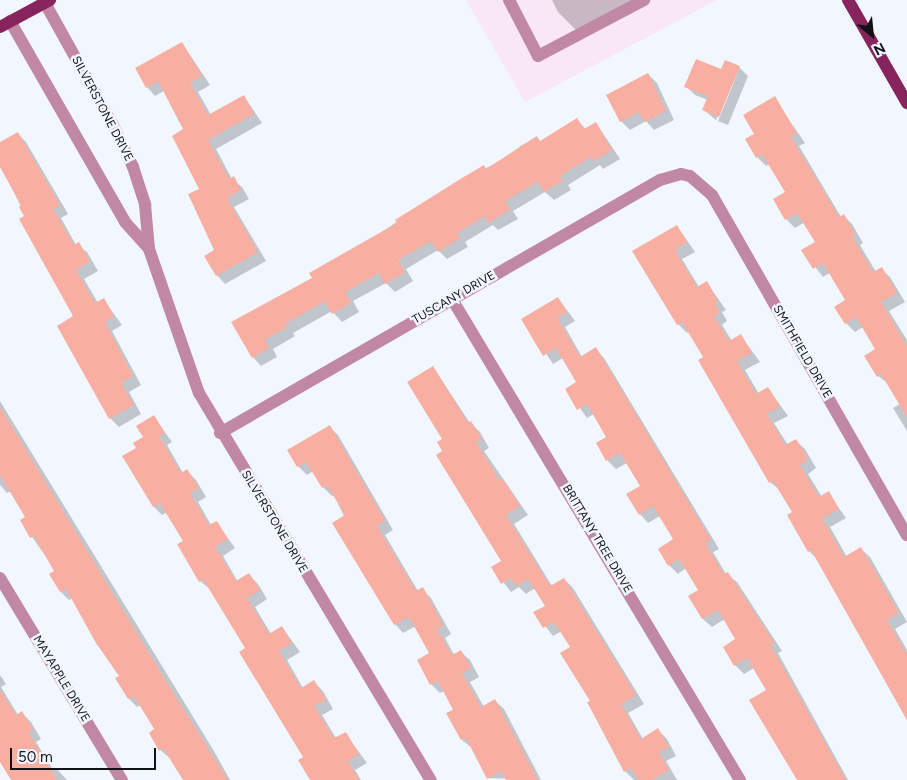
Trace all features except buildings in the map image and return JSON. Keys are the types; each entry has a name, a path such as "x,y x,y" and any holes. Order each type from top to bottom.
{"main road":[{"path":"848,0 907,104"},
{"path":"5,24 47,1"}],"street":[{"path":"509,0 538,56 644,0"},
{"name":"SILVERSTONE DRIVE","path":"47,1 113,125 133,167 145,205 149,249 190,375 220,432 431,780"},
{"name":"SILVERSTONE DRIVE","path":"5,24 125,222 149,249"},
{"name":"TUSCANY DRIVE","path":"220,432 660,180 672,175 690,176"},
{"name":"SMITHFIELD DRIVE","path":"690,176 703,185 717,204 907,535"},
{"name":"BRITTANY TREE DRIVE","path":"452,299 740,780"},
{"name":"MAYAPPLE DRIVE","path":"0,578 122,780"}],"shaded area":[{"path":"466,0 717,0 525,102"}]}
